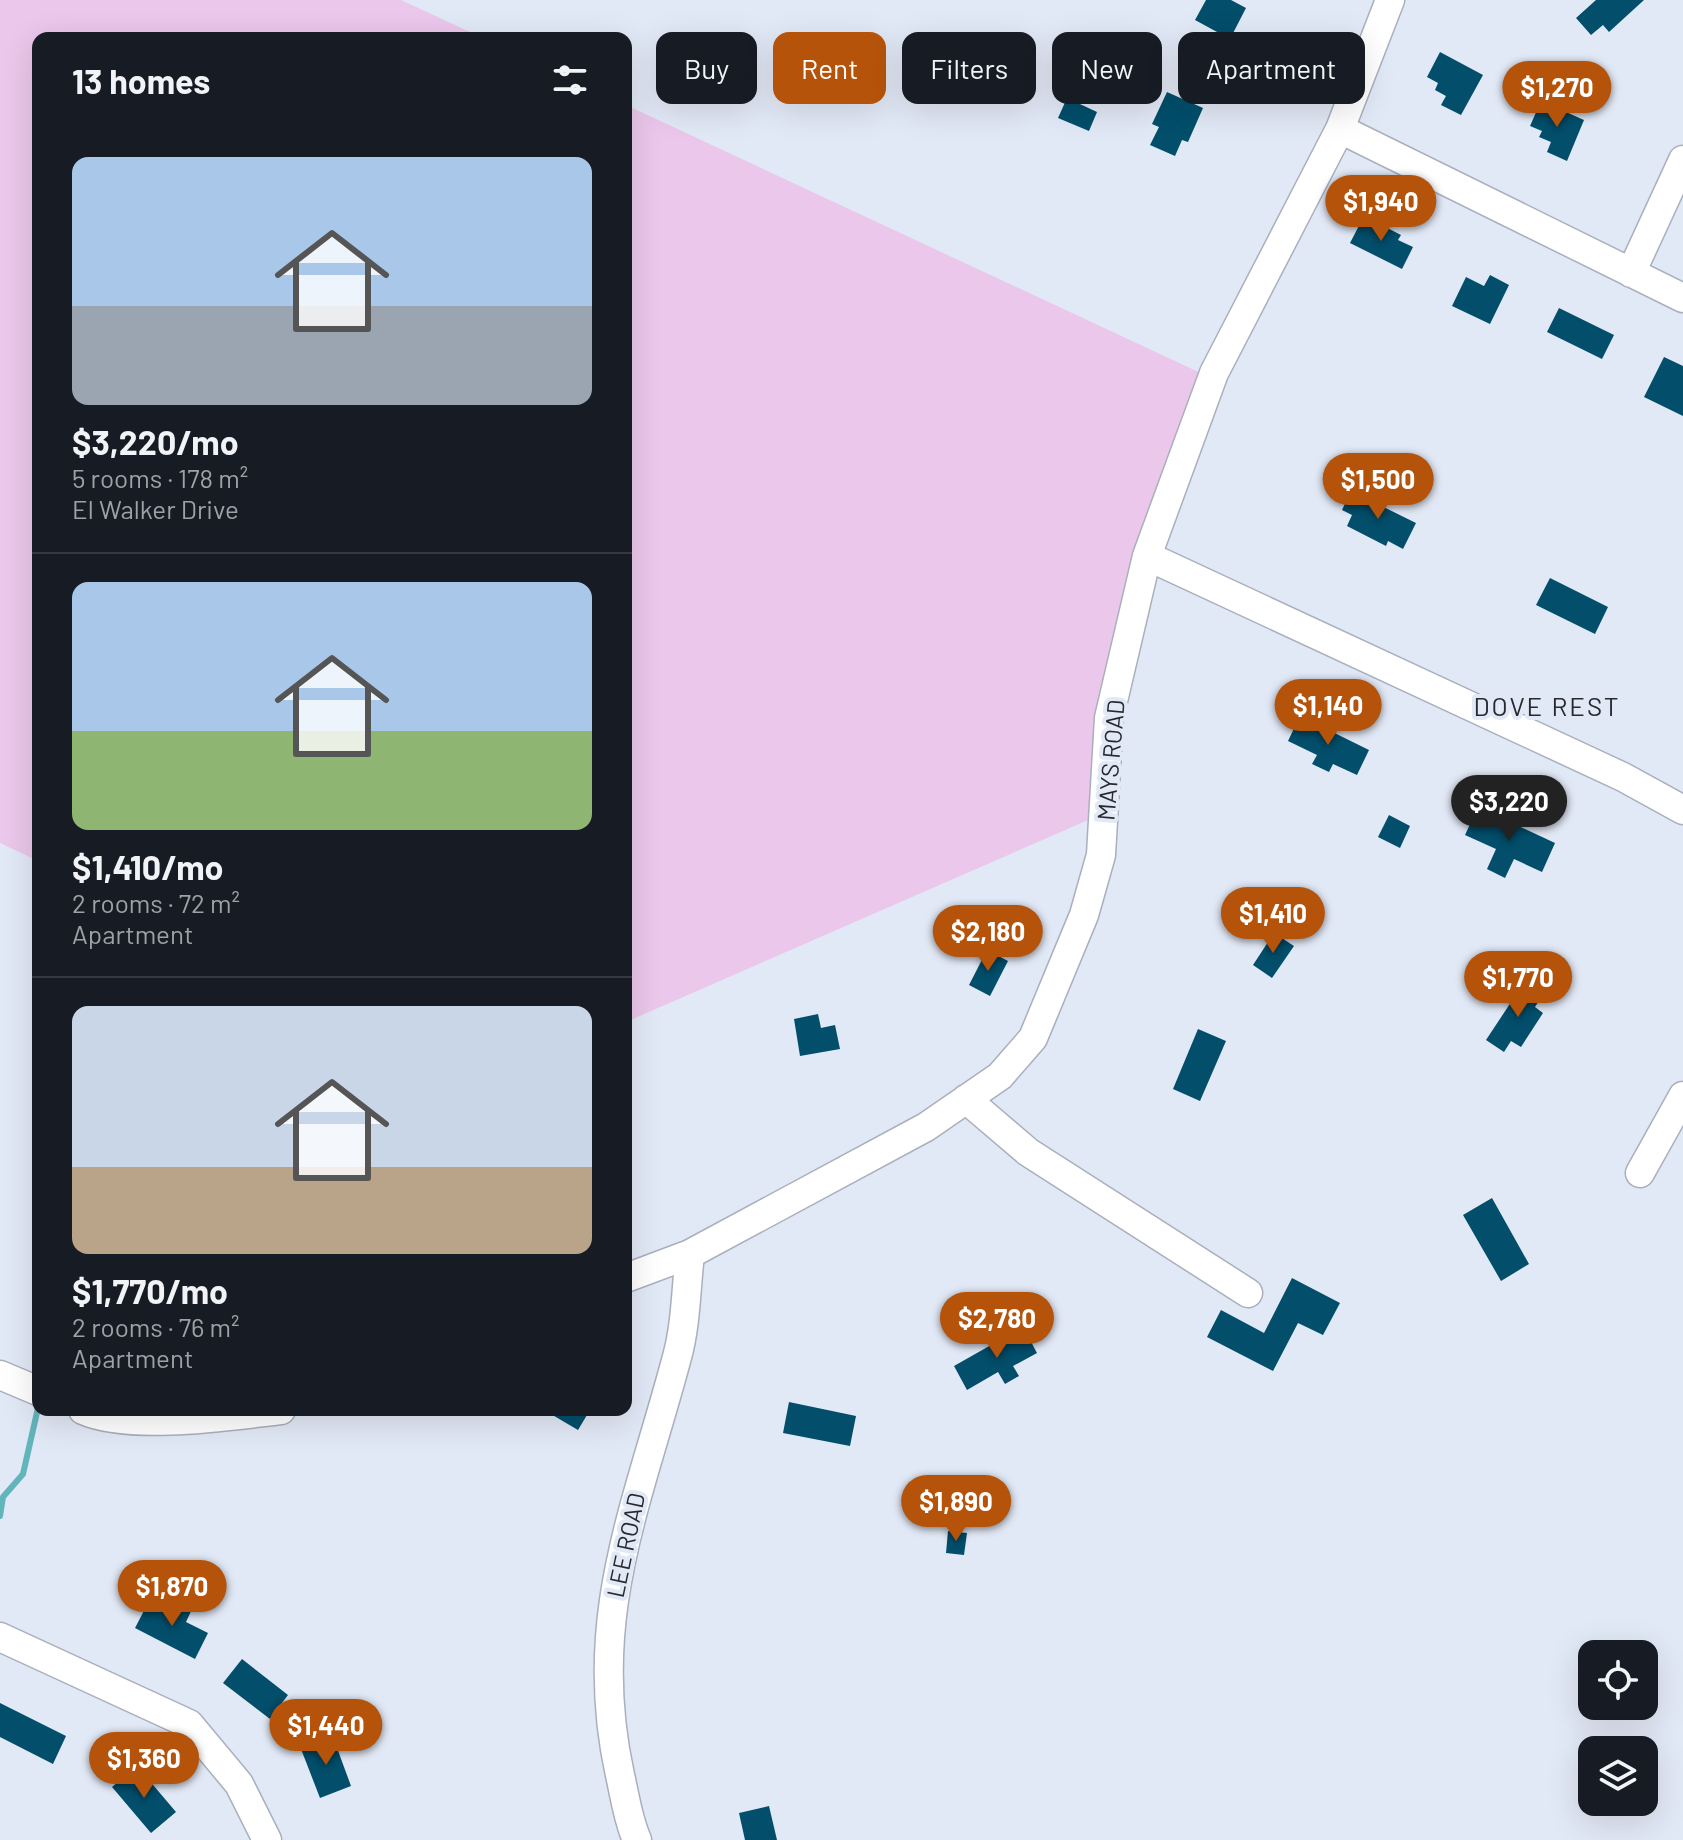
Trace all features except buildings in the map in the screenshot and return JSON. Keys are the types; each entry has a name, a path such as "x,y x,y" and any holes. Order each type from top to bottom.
{"street":[{"name":"MAYS ROAD","path":"632,1276 690,1254 926,1127 1000,1076 1033,1038 1084,915 1101,855 1109,718 1147,556 1214,373 1340,129 1390,0"},
{"path":"1340,129 1683,298"},
{"path":"1631,273 1683,160"},
{"path":"1147,556 1623,777 1683,810"},
{"path":"1640,1173 1683,1096"},
{"path":"966,1099 1028,1152 1248,1293"},
{"name":"LEE ROAD","path":"637,1840 612,1739 608,1676 614,1584 636,1489 678,1354 690,1254"},
{"path":"0,1375 32,1388"},
{"path":"96,1416 164,1420 211,1416"},
{"path":"0,1637 189,1724 239,1784 267,1840"}],"shaded area":[{"path":"0,0 401,0 470,32 32,32 32,858 0,843"},
{"path":"632,108 1220,382 1162,535 1102,814 632,1019"}],"waterway":[{"path":"0,1516 3,1497 23,1474 36,1416"}],"district":[{"name":"DOVE REST","path":"1547,705"}]}
